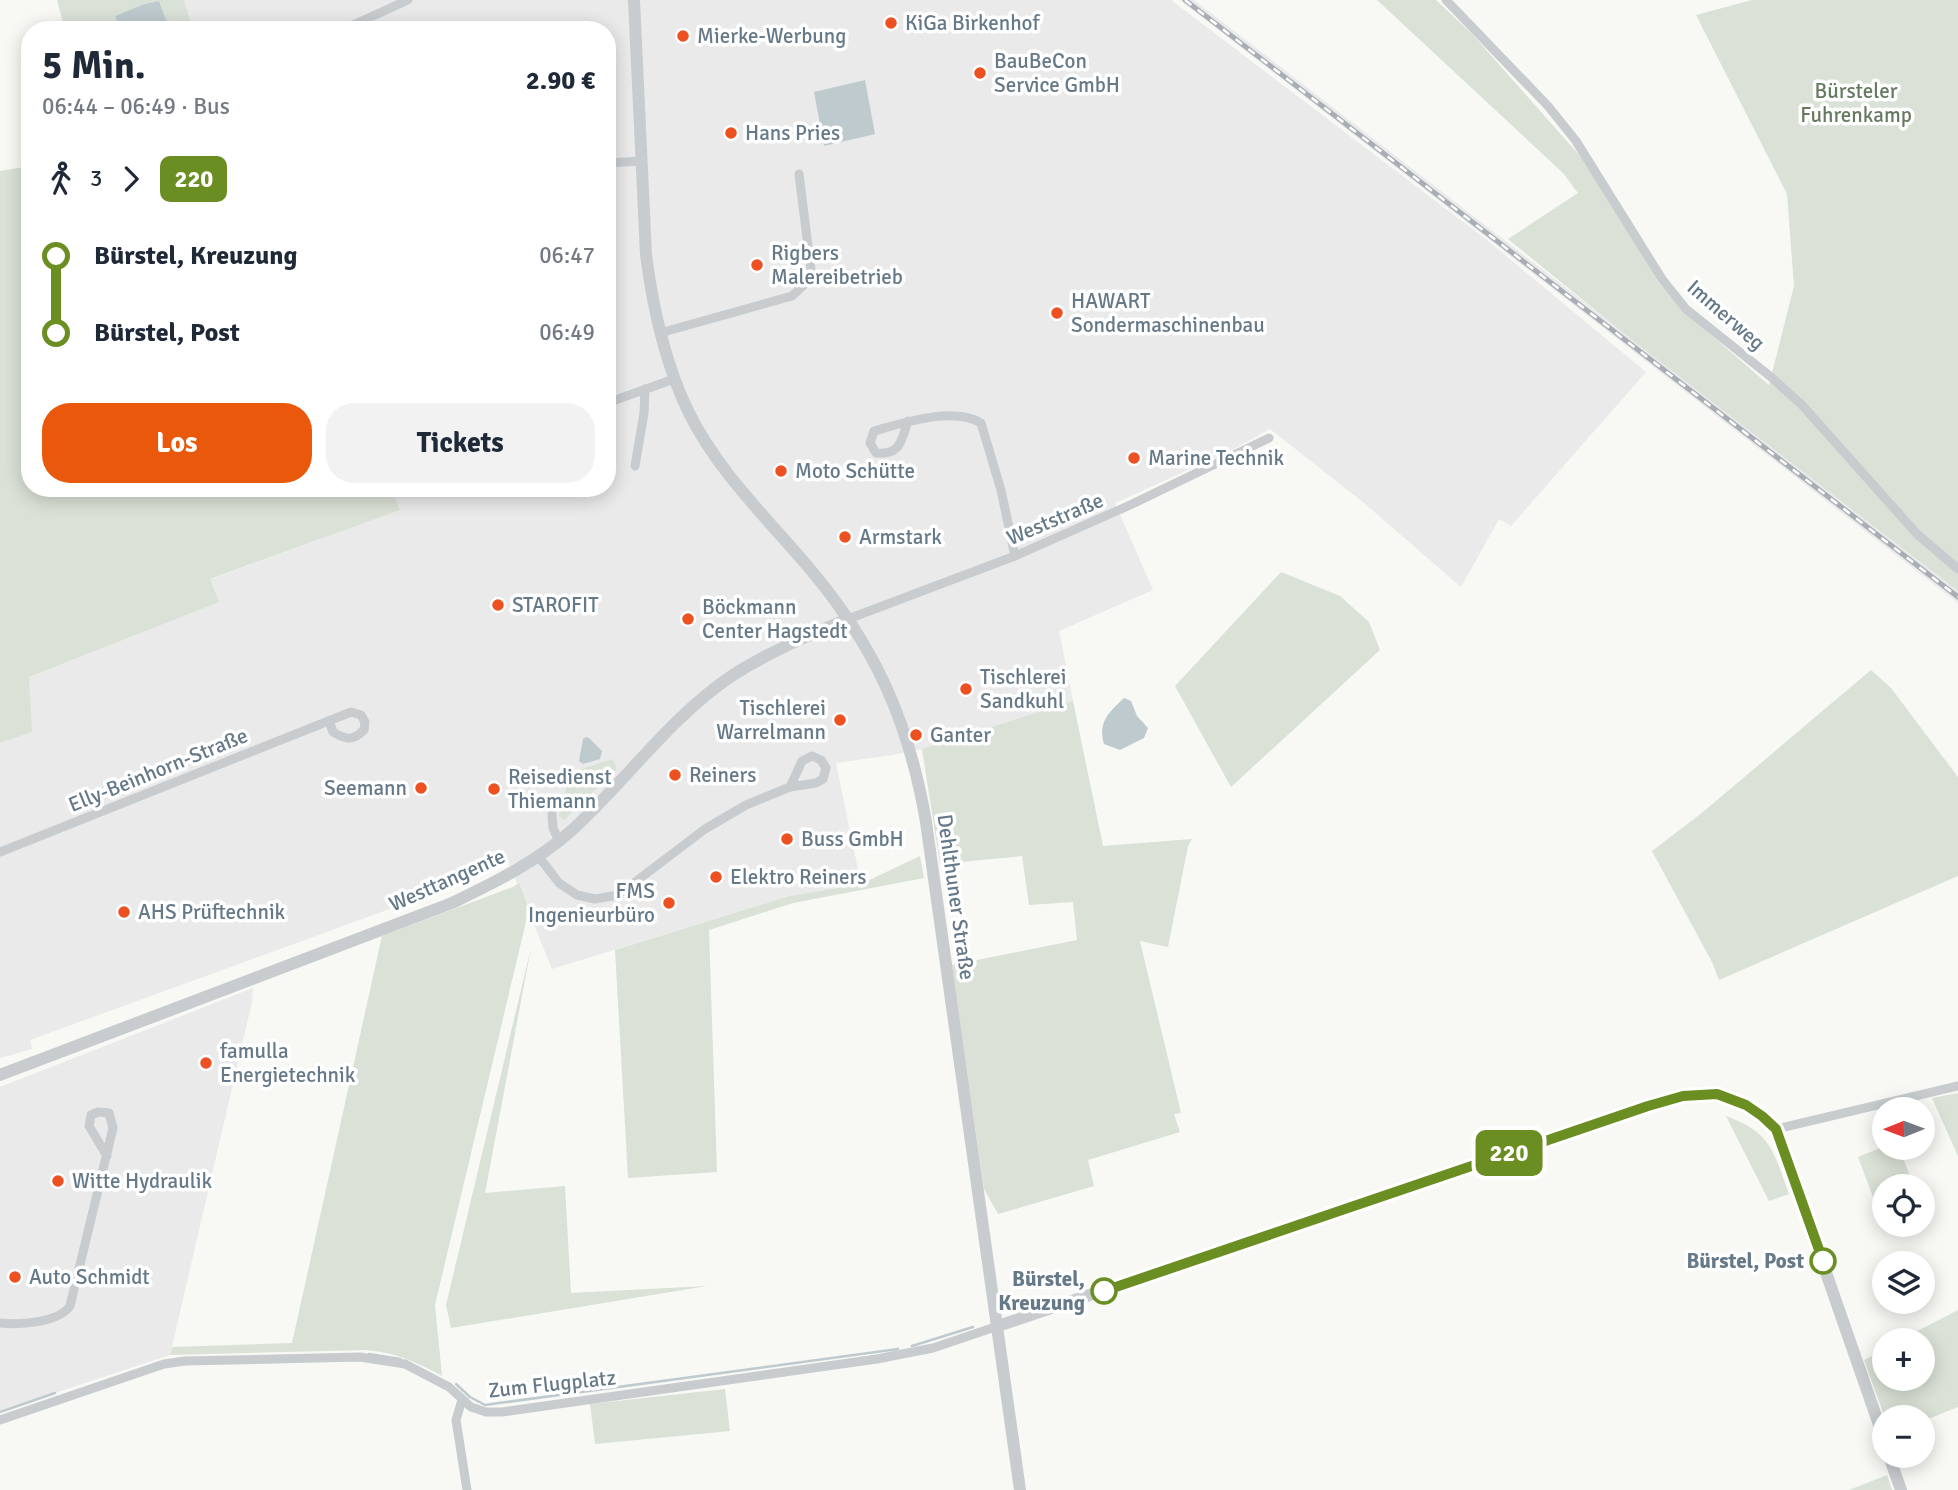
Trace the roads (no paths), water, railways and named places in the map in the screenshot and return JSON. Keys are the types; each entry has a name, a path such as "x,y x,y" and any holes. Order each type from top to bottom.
{"street":[{"path":"362,21 408,0"},
{"name":"Dehlthuner Straße","path":"634,0 646,255 651,295 674,379 707,445 734,484 809,568 864,642 886,683 921,789 999,1326 1020,1490"},
{"name":"Immerweg","path":"1446,0 1548,106 1576,141 1661,279 1686,309 1802,405 1917,534 1958,569"},
{"path":"616,162 642,161"},
{"path":"660,333 792,296 805,284 811,270 800,174"},
{"path":"616,400 674,379"},
{"path":"635,466 645,389"},
{"path":"908,421 898,448 889,454 876,453 870,443 874,431 908,421 955,415 970,416 981,423 989,442 1015,555"},
{"name":"Weststraße","path":"848,619 1015,555 1128,506 1269,438"},
{"name":"Westtangente","path":"0,1075 452,903 508,875 539,857 559,841 685,714 732,676 774,651 848,619"},
{"name":"Elly-Beinhorn-Straße","path":"0,852 330,721"},
{"path":"539,857 559,883 577,895 595,900 618,895 705,829 746,805 790,787"},
{"path":"552,814 553,828 559,841"},
{"path":"1776,1129 1958,1086"},
{"path":"999,1326 1683,1096 1717,1094 1746,1105 1776,1129 1872,1405"},
{"path":"0,1323 20,1325 65,1313 70,1306 107,1156 113,1122 109,1113 98,1112 92,1115 89,1126 107,1156"},
{"name":"Zum Flugplatz","path":"0,1420 164,1364 185,1361 360,1357 405,1364 449,1387 471,1407 486,1412 877,1359 933,1348 999,1326"},
{"path":"462,1400 456,1420 467,1490"},
{"path":"1893,1468 1901,1490"}],"waterway":[{"path":"912,1346 973,1327"},
{"path":"456,1384 470,1397 485,1405 898,1349"},
{"path":"369,1354 400,1359"},
{"path":"0,1412 55,1393"}],"railway":[{"path":"1185,0 1958,597"}],"place":[{"name":"KiGa Birkenhof","path":"891,23"},
{"name":"Mierke-Werbung","path":"683,36"},
{"name":"BauBeCon Service GmbH","path":"980,73"},
{"name":"Hans Pries","path":"731,133"},
{"name":"Rigbers Malereibetrieb","path":"757,265"},
{"name":"HAWART Sondermaschinenbau","path":"1057,313"},
{"name":"Marine Technik","path":"1134,458"},
{"name":"Moto Schütte","path":"781,471"},
{"name":"Armstark","path":"845,537"},
{"name":"STAROFIT","path":"498,605"},
{"name":"Böckmann Center Hagstedt","path":"688,619"},
{"name":"Tischlerei Sandkuhl","path":"966,689"},
{"name":"Tischlerei Warrelmann","path":"840,720"},
{"name":"Ganter","path":"916,735"},
{"name":"Reiners","path":"675,775"},
{"name":"Seemann","path":"421,788"},
{"name":"Reisedienst Thiemann","path":"494,789"},
{"name":"Buss GmbH","path":"787,839"},
{"name":"Elektro Reiners","path":"716,877"},
{"name":"FMS Ingenieurbüro","path":"669,903"},
{"name":"AHS Prüftechnik","path":"124,912"},
{"name":"famulla Energietechnik","path":"206,1063"},
{"name":"Witte Hydraulik","path":"58,1181"},
{"name":"Bürstel, Post","path":"1823,1261"},
{"name":"Auto Schmidt","path":"15,1277"},
{"name":"Bürstel, Kreuzung","path":"1104,1291"}],"park label":[{"name":"Bürsteler Fuhrenkamp","path":"1856,103"}]}
